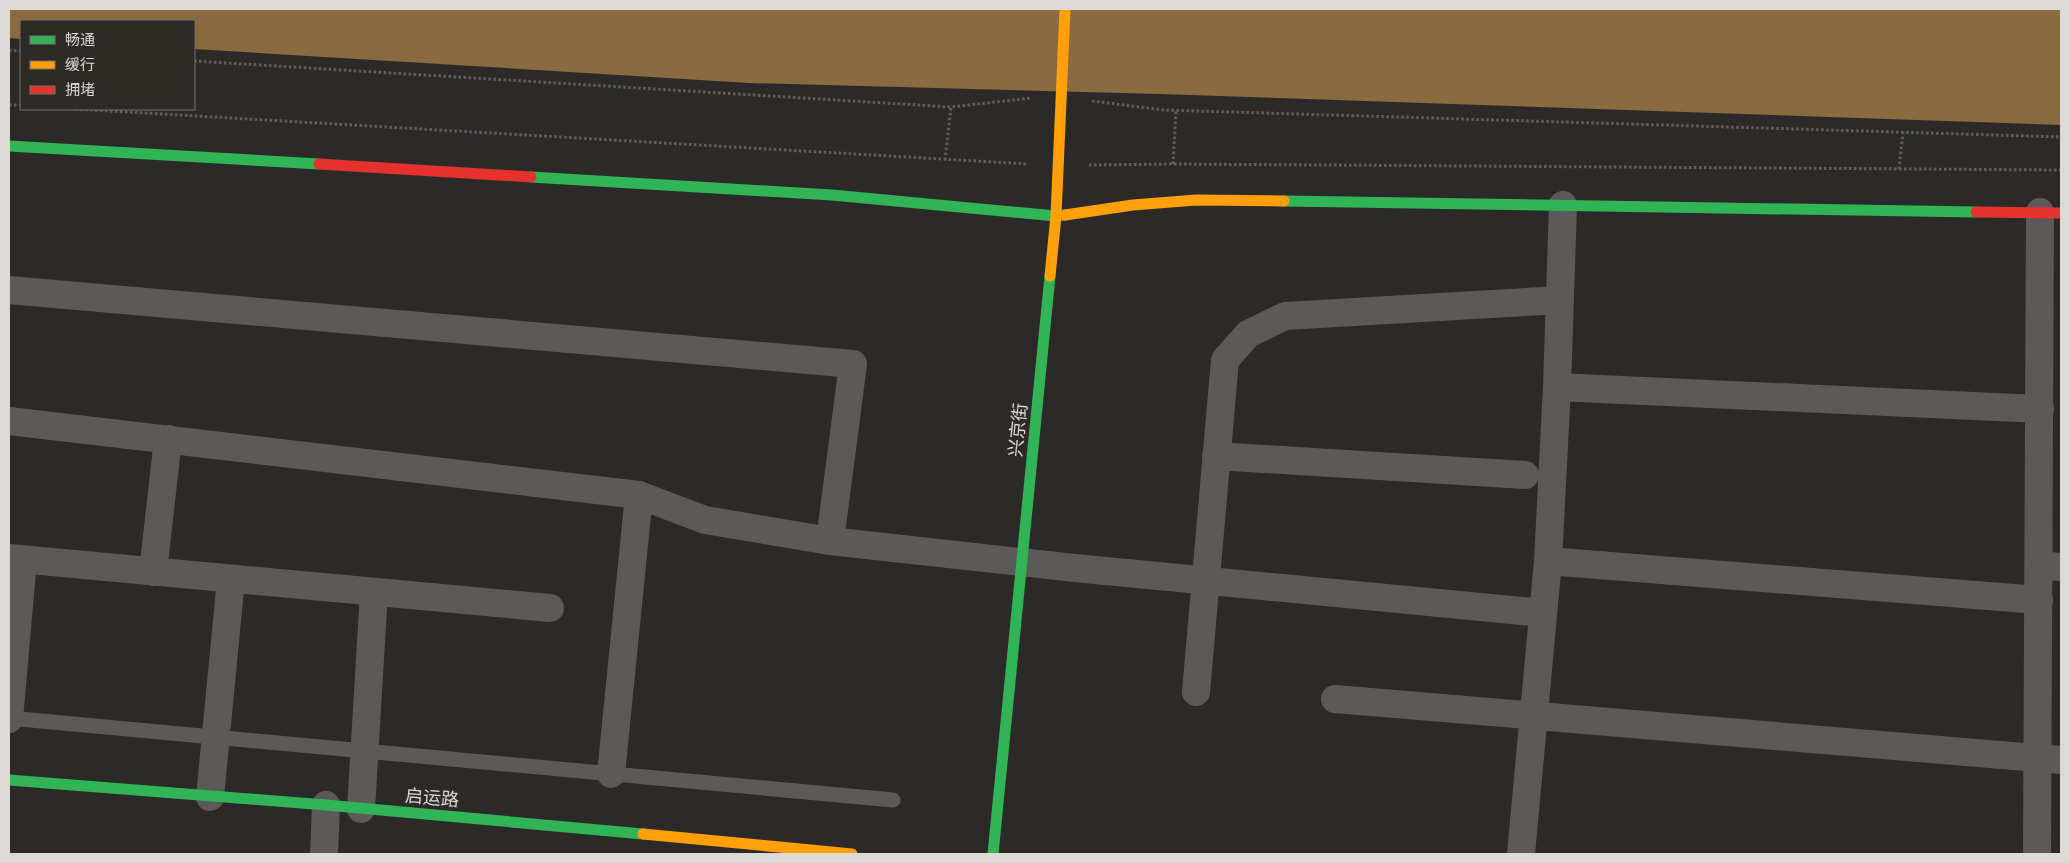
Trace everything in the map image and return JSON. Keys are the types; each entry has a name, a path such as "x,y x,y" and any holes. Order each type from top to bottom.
{"street":[{"name":"兴京街","path":"993,854 1056,216 1065,9"},
{"path":"9,146 832,195 1056,216 1132,204 1196,200 2051,213 2051,356 2040,409 2050,566 2039,600 2049,759 2037,854"},
{"path":"1521,854 1548,561 1557,387 1563,205"},
{"path":"9,290 854,364 830,541"},
{"path":"1196,692 1225,360 1248,334 1285,316 1560,300"},
{"path":"1557,387 2040,409"},
{"path":"9,422 639,495 705,520 830,541 1022,562 1543,612"},
{"path":"153,572 168,439"},
{"path":"1216,456 1525,475"},
{"path":"611,774 639,495"},
{"path":"9,719 16,559 550,608"},
{"path":"1548,561 2039,600"},
{"path":"210,797 231,579"},
{"path":"361,809 374,592"},
{"path":"1334,699 2049,759"},
{"name":"启运路","path":"9,780 326,805 852,854"},
{"path":"324,854 326,805"}],"lane":[{"path":"9,719 216,736 893,800"}],"path":[{"path":"195,61 950,107 1021,98 1040,99"},
{"path":"1085,100 1176,110 2061,137"},
{"path":"93,110 945,160 950,107"},
{"path":"181,115 182,110"},
{"path":"1173,164 1176,110"},
{"path":"1899,169 1904,132"},
{"path":"1162,164 2061,170"}],"shaded area":[{"path":"9,9 2061,9 2061,125 1160,94 749,83 195,49 195,20 20,20 20,39 9,38"}],"traffic: fast":[{"path":"9,146 319,164"},
{"path":"531,177 832,195 1056,216 1065,215"},
{"path":"1284,201 1976,212"},
{"path":"993,854 1050,276"},
{"path":"9,780 326,805 643,834"}],"traffic: slow":[{"path":"1050,276 1056,216 1065,9"},
{"path":"1065,215 1133,205 1196,200 1284,201"},
{"path":"643,834 852,854"}],"traffic: jam":[{"path":"319,164 531,177"},
{"path":"1976,212 2061,213"}]}
